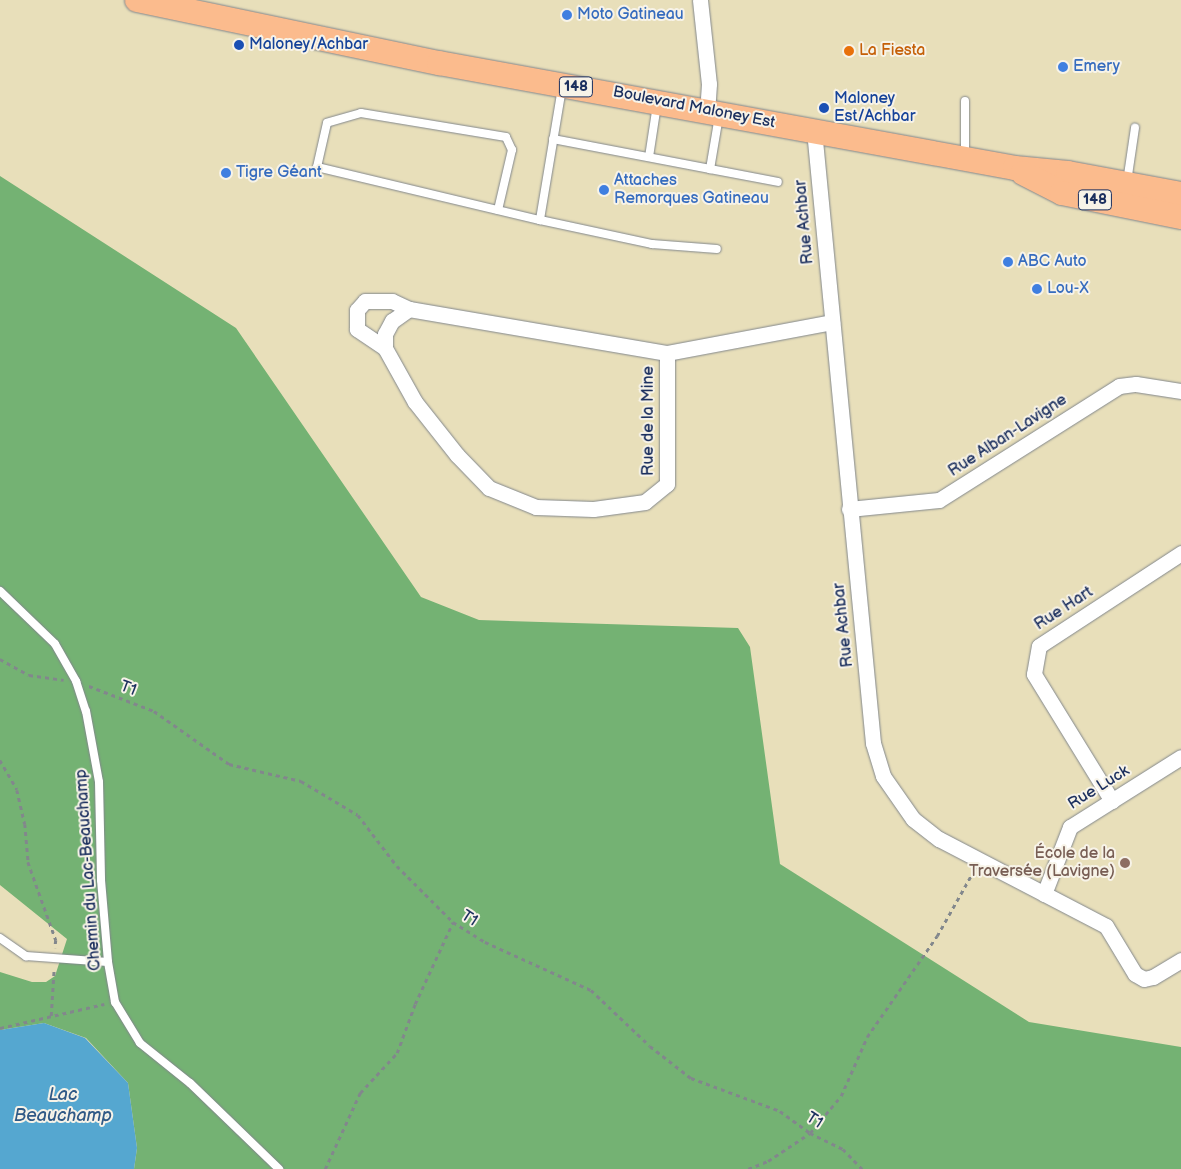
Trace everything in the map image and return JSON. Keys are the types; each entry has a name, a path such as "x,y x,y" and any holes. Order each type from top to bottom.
{"main road":[{"name":"Boulevard Maloney Est","path":"137,0 562,85 1015,168 1068,173 1181,194"},
{"name":"Boulevard Maloney Est","path":"1015,168 1062,193 1181,217"}],"street":[{"path":"700,0 713,112"},
{"name":"Rue Achbar","path":"814,130 873,743 883,776 913,820 939,838 1106,926 1135,974 1144,979 1153,977 1181,960"},
{"name":"Rue de la Mine","path":"667,353 667,484 645,502 593,510 536,507 489,488 457,455 415,402 385,348 357,328 357,310 365,301 392,301 409,308 667,353 832,322"},
{"path":"385,348 385,334 392,322 409,308"},
{"name":"Rue Alban-Lavigne","path":"849,508 939,500 1119,386 1136,384 1181,391"},
{"name":"Rue Hart","path":"1112,802 1034,674 1040,646 1181,553"},
{"name":"Rue Luck","path":"1044,894 1070,827 1181,758"}],"lane":[{"path":"540,220 562,85"},
{"path":"965,101 966,159"},
{"path":"649,157 658,102"},
{"path":"710,169 713,112"},
{"path":"498,210 512,150 506,137 361,113 327,124 317,168 540,220 652,244 717,249"},
{"path":"1127,184 1135,128"},
{"path":"553,139 778,182"},
{"name":"Chemin du Lac-Beauchamp","path":"0,591 55,644 76,681 86,712 100,782 101,880 108,962 115,1002 140,1043 190,1083 279,1169"},
{"path":"0,938 26,956 55,960 108,962"}],"path":[{"name":"T1","path":"0,659 29,675 76,681 154,711 229,764 301,781 358,815 397,866 453,922 485,942 592,990 650,1046 692,1078 780,1111 810,1133 843,1149 862,1169"},
{"path":"0,760 17,790 25,824 28,862 56,940 51,1016"},
{"path":"748,1169 768,1161 810,1133 841,1096 867,1038 937,936 979,860"},
{"path":"324,1169 360,1093 397,1053 415,1004 453,922"},
{"path":"0,1028 115,1002"}],"green space":[{"path":"0,176 236,328 421,597 479,620 738,628 750,647 780,864 1029,1022 1181,1047 1181,1169 134,1169 137,1148 128,1083 86,1038 44,1023 0,1030 0,972 32,982 46,982 55,976 67,939 0,885"}],"water":[{"name":"Lac Beauchamp","path":"44,1023 85,1038 128,1083 137,1148 134,1169 0,1169 0,1030"}],"place":[{"name":"Moto Gatineau","path":"567,15"},
{"name":"Maloney/Achbar","path":"239,45"},
{"name":"La Fiesta","path":"849,51"},
{"name":"Emery","path":"1063,67"},
{"name":"Maloney Est/Achbar","path":"824,108"},
{"name":"Tigre Géant","path":"226,173"},
{"name":"Attaches Remorques Gatineau","path":"604,190"},
{"name":"ABC Auto","path":"1008,262"},
{"name":"Lou-X","path":"1037,289"},
{"name":"École de la Traversée (Lavigne)","path":"1125,863"}]}
